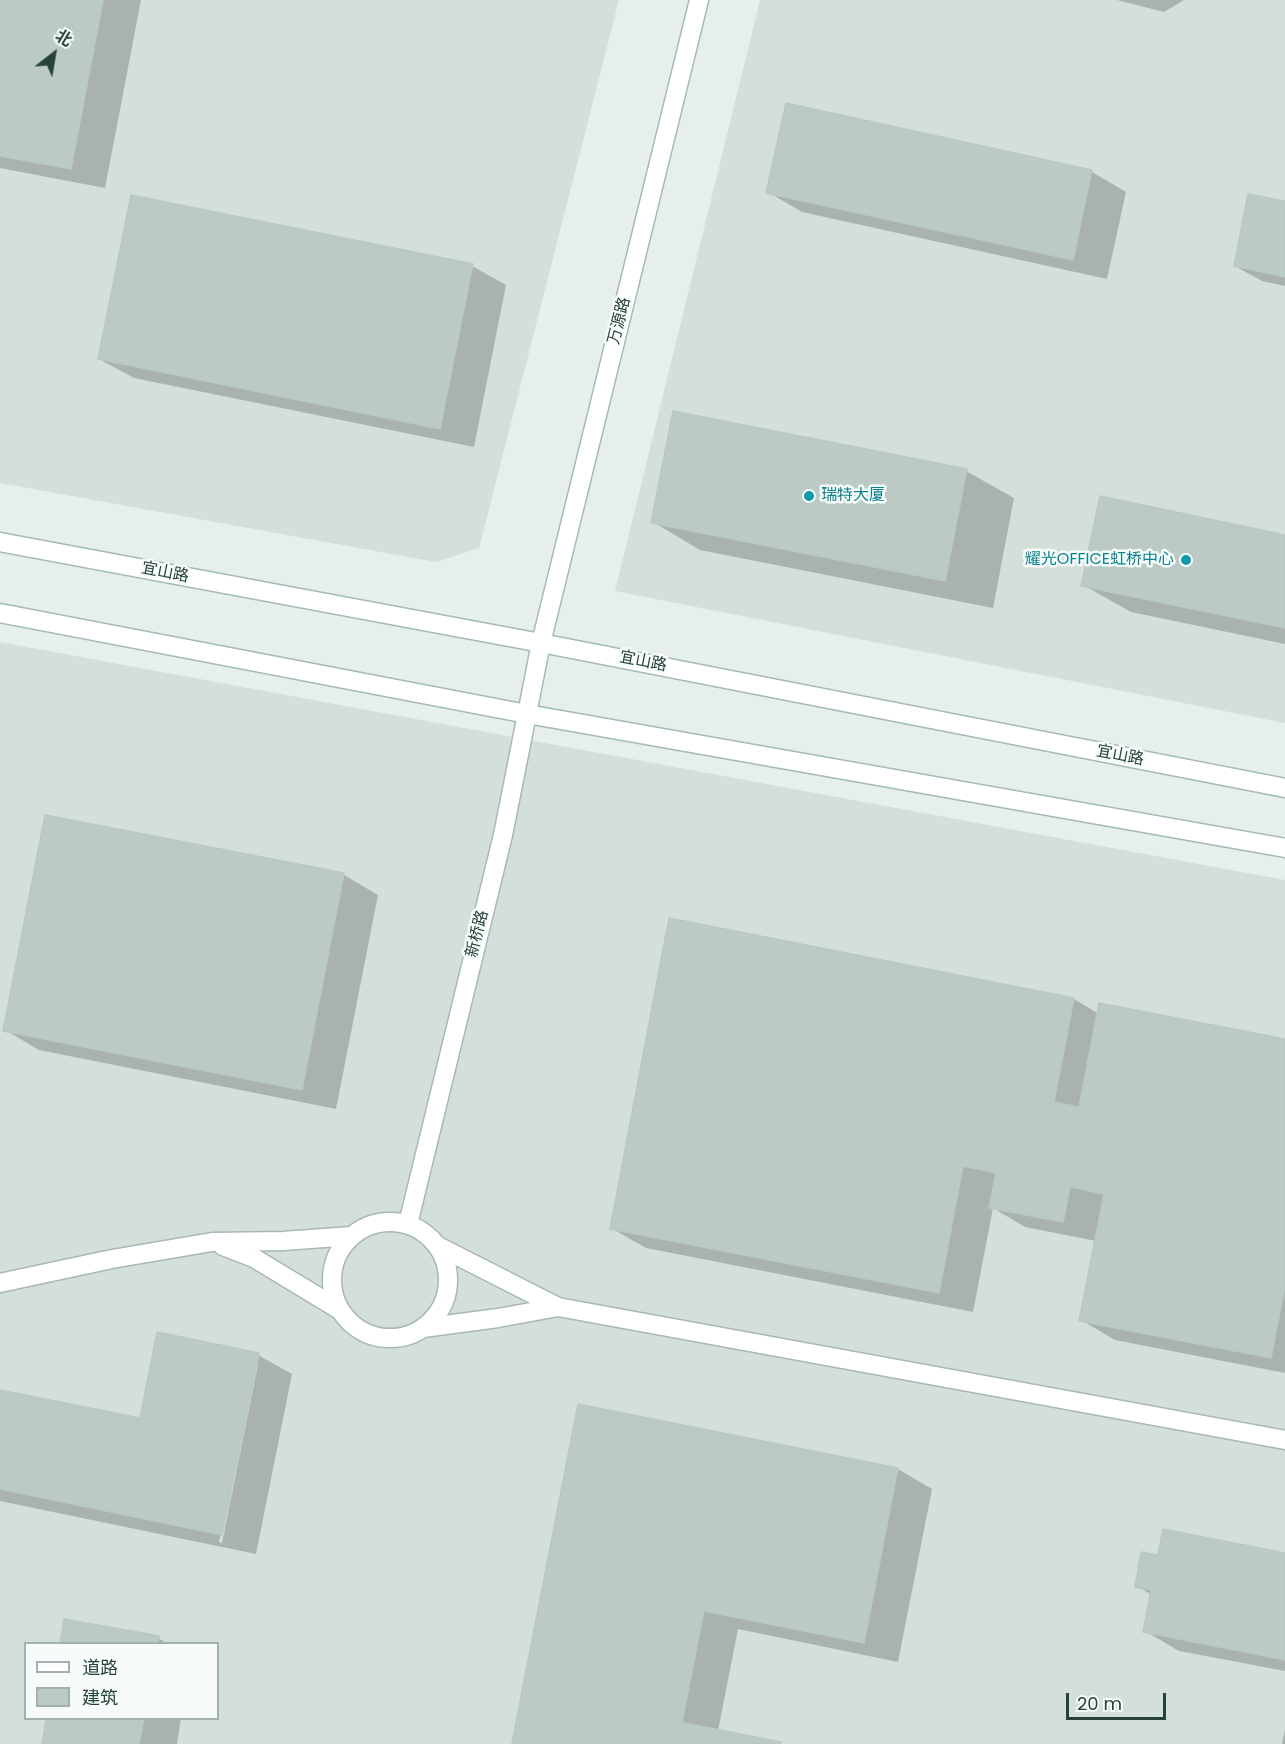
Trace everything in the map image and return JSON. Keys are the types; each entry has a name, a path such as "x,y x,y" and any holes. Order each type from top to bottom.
{"street":[{"name":"万源路","path":"541,642 699,0"},
{"name":"宜山路","path":"0,542 541,642 1285,788"},
{"path":"0,613 527,714 1285,848"},
{"name":"新桥路","path":"408,1224 503,835 541,642"},
{"path":"340,1310 333,1291 332,1271 338,1252 351,1236 368,1226 387,1222 408,1224 424,1233 438,1246 558,1307 1285,1440"},
{"path":"0,1283 112,1259 212,1242 283,1241 351,1236"},
{"path":"212,1242 254,1258 340,1310 353,1325 369,1335 387,1338 406,1336 423,1328 436,1316 445,1299 448,1281 446,1263 438,1246"},
{"path":"423,1328 558,1307"}],"shaded area":[{"path":"0,0 619,0 479,548 436,562 0,483"},
{"path":"760,0 1285,0 1285,723 615,591"},
{"path":"0,642 1285,880 1285,1744 0,1744"}],"building":[{"path":"0,0 103,0 71,169 0,156"},
{"path":"786,103 1092,170 1073,260 766,193"},
{"path":"1248,194 1285,201 1285,277 1234,266"},
{"path":"131,195 473,264 440,429 98,359"},
{"name":"瑞特大厦","path":"673,411 967,469 945,581 651,523"},
{"name":"耀光OFFICE虹桥中心","path":"1100,496 1285,535 1285,628 1081,586"},
{"path":"45,815 344,873 302,1090 3,1031"},
{"path":"669,918 1074,998 1054,1102 1079,1107 1099,1003 1285,1039 1285,1286 1271,1358 1079,1321 1104,1194 1070,1187 1063,1222 989,1208 996,1173 963,1166 939,1293 610,1229"},
{"path":"157,1332 259,1353 222,1535 0,1489 0,1390 140,1418"},
{"path":"578,1404 898,1468 864,1643 544,1579"},
{"path":"1163,1529 1285,1553 1285,1660 1143,1632 1151,1590 1135,1587 1141,1552 1158,1555"},
{"path":"544,1579 704,1611 682,1722 522,1691"},
{"path":"64,1619 159,1636 158,1642 60,1642"},
{"path":"522,1691 781,1742 781,1744 512,1744"},
{"path":"46,1720 144,1720 139,1744 42,1744"}],"place":[{"name":"瑞特大厦","path":"809,496"},
{"name":"耀光OFFICE虹桥中心","path":"1186,560"}]}
